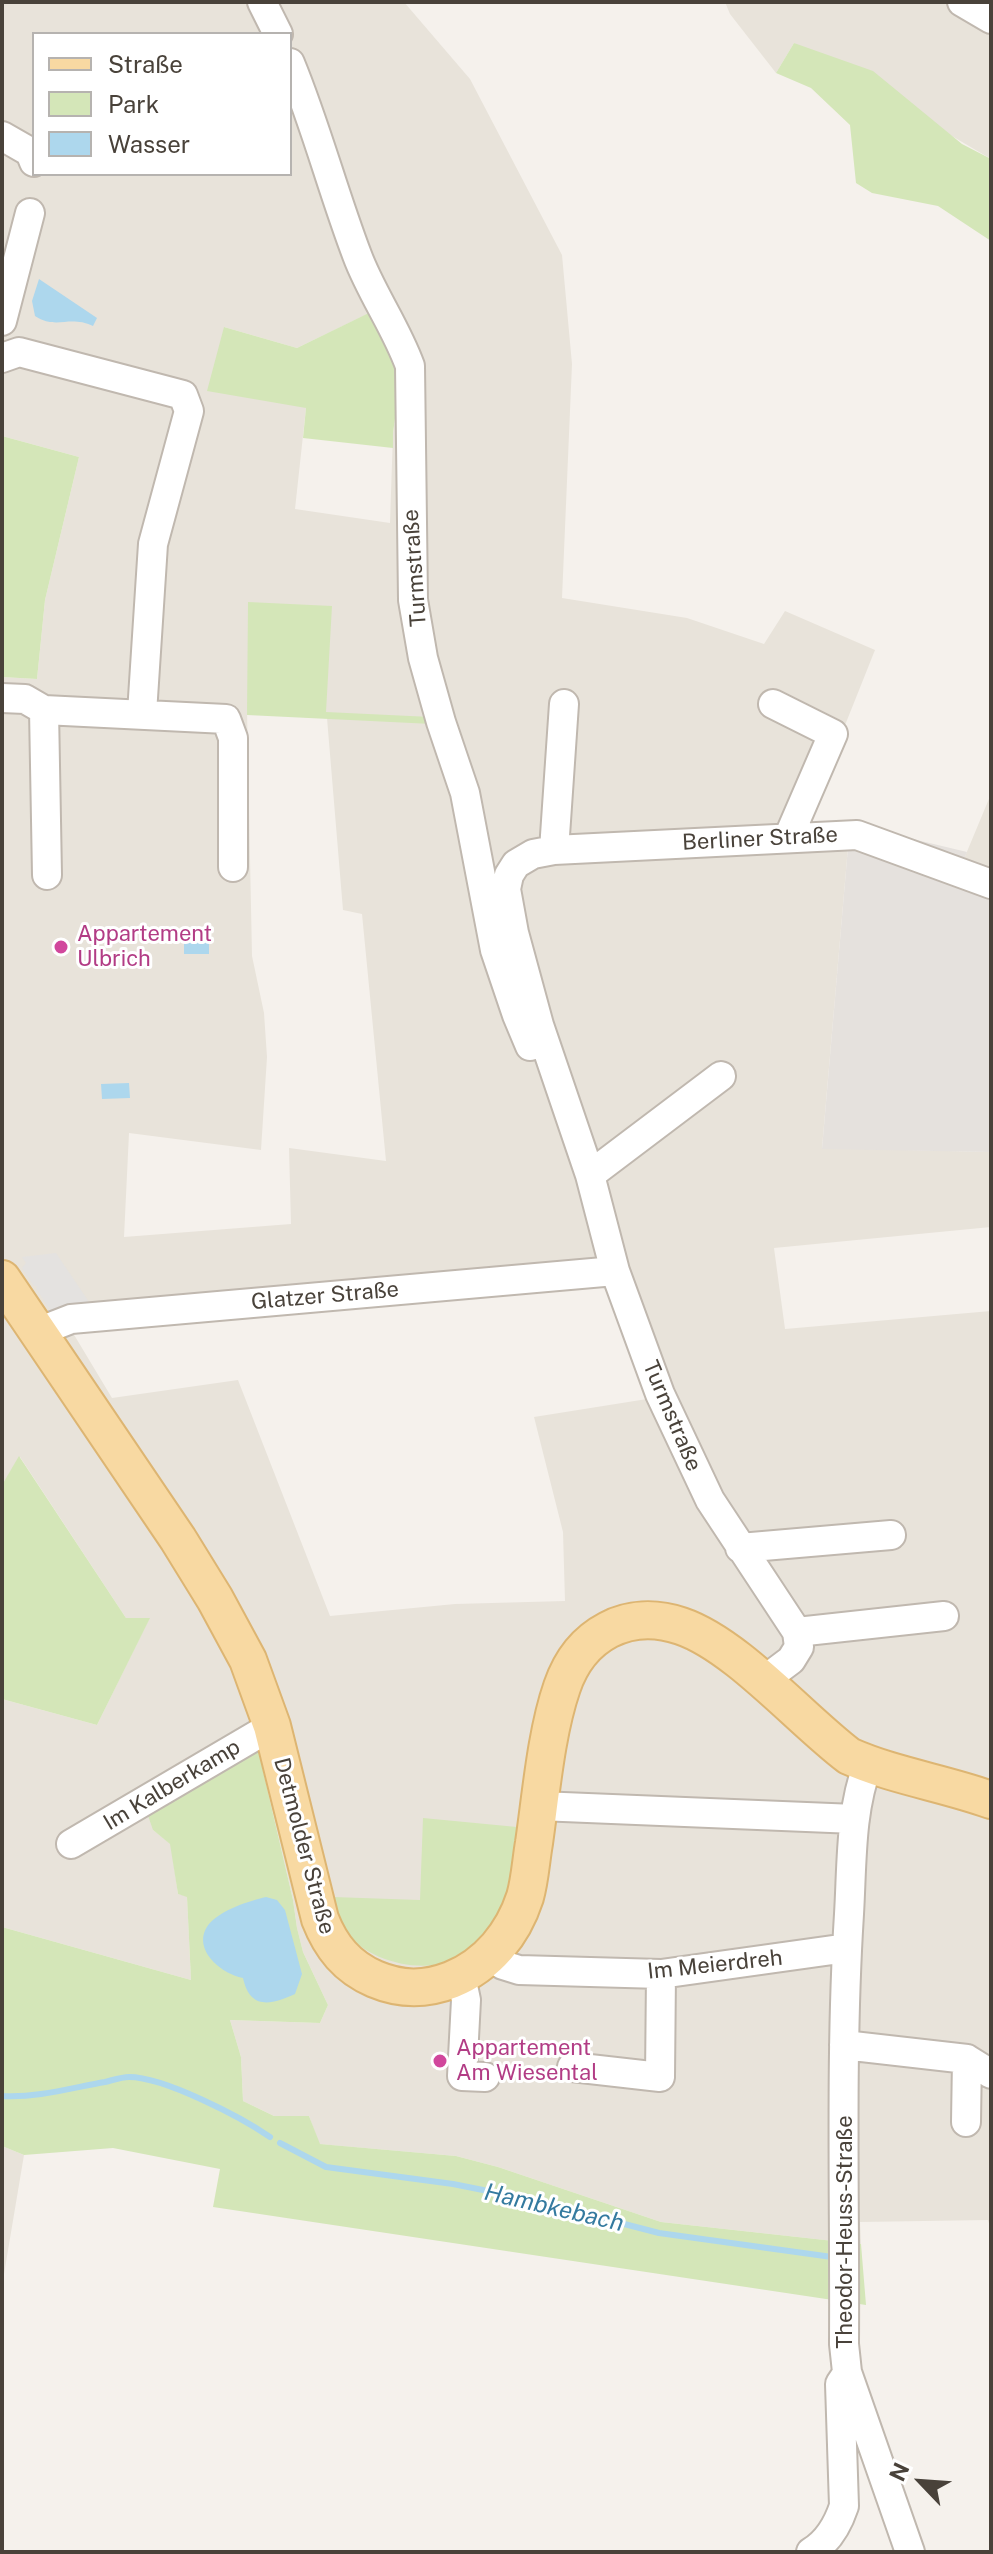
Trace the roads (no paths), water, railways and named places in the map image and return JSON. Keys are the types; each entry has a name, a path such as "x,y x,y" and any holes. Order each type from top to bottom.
{"main road":[{"name":"Detmolder Straße","path":"7,1298 40,1336 178,1539 248,1660 272,1726 320,1919 329,1941 360,1973 382,1983 424,1989 461,1976 490,1956 510,1929 525,1896 562,1687 574,1663 593,1640 615,1625 638,1620 660,1620 684,1627 718,1646 763,1681 817,1732 849,1756 991,1800"}],"street":[{"path":"262,2 277,32"},
{"path":"962,2 991,19"},
{"name":"Turmstraße","path":"292,68 310,112 357,257 404,347 410,366 413,600 423,658 465,793 495,950 517,1015 546,1082 571,1117"},
{"path":"2,136 30,152 32,157"},
{"path":"2,321 30,213"},
{"path":"2,358 19,352 183,395 189,411 153,544 142,713"},
{"path":"2,698 25,699 44,710 226,719 233,738 233,867"},
{"path":"554,850 564,704"},
{"path":"773,704 833,734 788,838"},
{"path":"44,710 47,875"},
{"name":"Berliner Straße","path":"523,859 554,850 857,835 991,884"},
{"name":"Turmstraße","path":"523,859 509,875 506,889 512,918 539,1025 590,1175 615,1271 660,1394 710,1500 797,1632"},
{"path":"590,1175 721,1076"},
{"name":"Glatzer Straße","path":"40,1336 53,1326 71,1319 615,1271"},
{"path":"740,1548 891,1535"},
{"path":"763,1681 791,1660 799,1647 797,1632 944,1616"},
{"name":"Im Kalberkamp","path":"71,1844 272,1726"},
{"name":"Theodor-Heuss-Straße","path":"868,1764 860,1786 855,1819 847,1948 844,2344 847,2372 910,2552"},
{"path":"539,1806 855,1819"},
{"name":"Im Meierdreh","path":"490,1956 503,1965 519,1970 661,1974 847,1948"},
{"path":"572,2067 664,2077 661,1974"},
{"path":"461,1976 466,2000 462,2076 485,2077"},
{"path":"844,2045 979,2066 966,2122"},
{"path":"811,2552 838,2524 844,2506 840,2384 847,2372"}],"water":[{"path":"39,279 97,318 93,326 77,322 50,322 35,316 32,301"},
{"path":"209,941 209,954 184,954 184,942"},
{"path":"129,1083 130,1098 102,1099 101,1084"},
{"path":"266,1897 277,1900 285,1910 302,1974 295,1994 270,2002 251,1996 243,1978 218,1965 206,1951 203,1942 209,1924 221,1914"}],"waterway":[{"name":"Hambkebach","path":"2,2096 41,2094 126,2077 144,2079 202,2100 270,2137"},
{"name":"Hambkebach","path":"280,2143 326,2167 453,2184 528,2199 659,2233 832,2257"}],"place":[{"name":"Appartement Ulbrich","path":"61,947"},
{"name":"Appartement Am Wiesental","path":"440,2061"}]}
